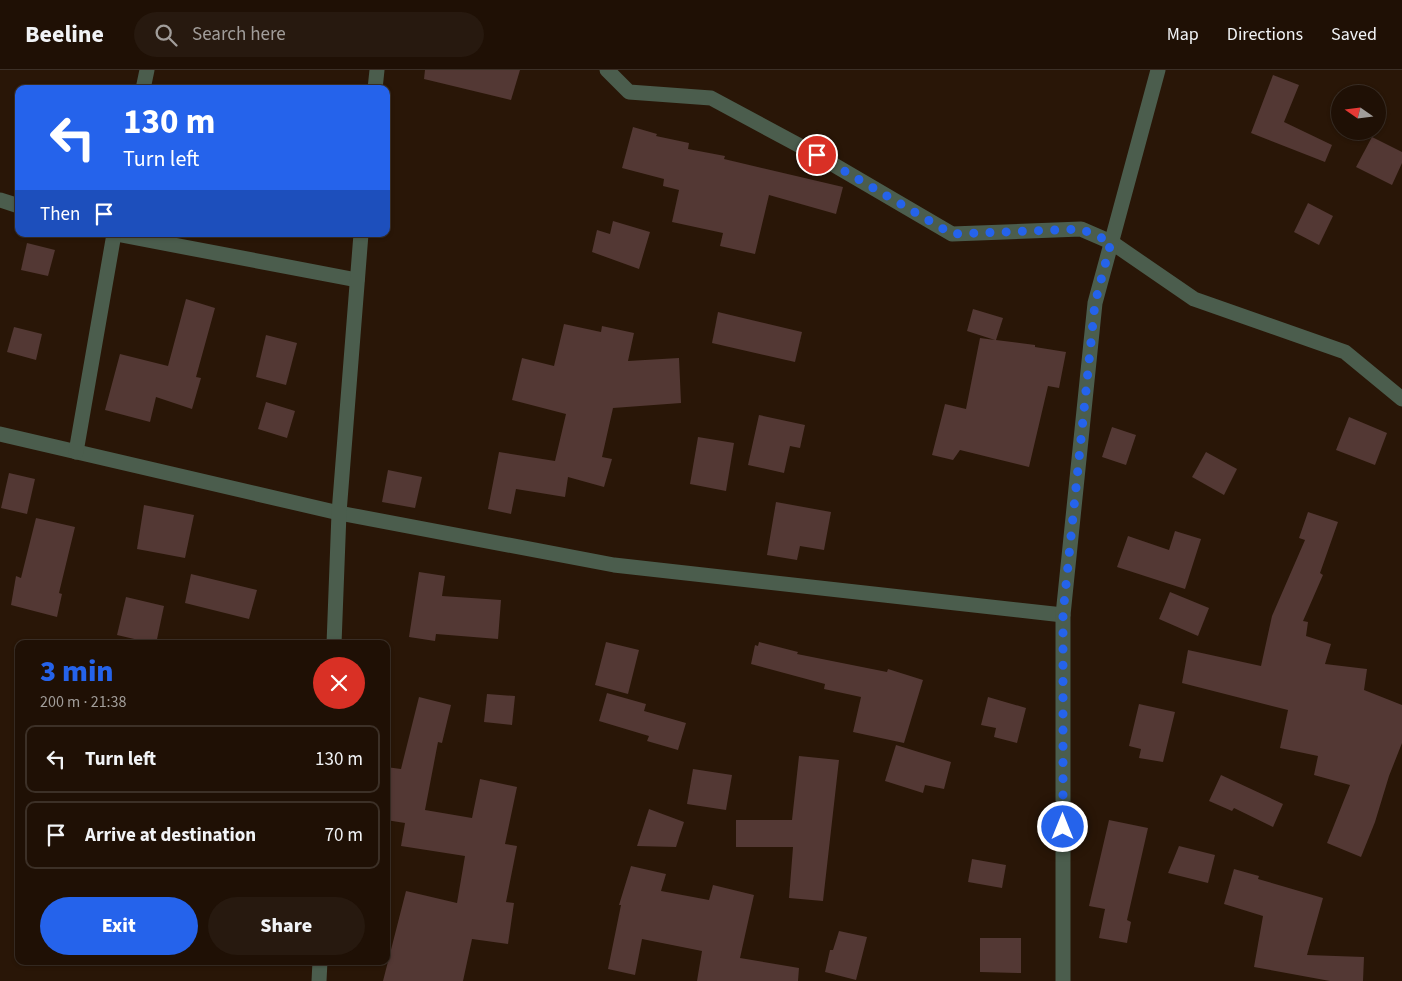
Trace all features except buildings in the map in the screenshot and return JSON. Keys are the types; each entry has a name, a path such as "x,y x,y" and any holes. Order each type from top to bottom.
{"street":[{"path":"144,85 147,70"},
{"path":"375,85 377,70"},
{"path":"607,70 630,92 711,98 817,155 952,234 1081,229 1111,242 1194,299 1344,352 1402,399"},
{"path":"1064,981 1063,614 1095,303 1158,70"},
{"path":"0,200 15,205"},
{"path":"76,452 114,237"},
{"path":"131,237 357,280"},
{"path":"334,640 339,513 361,237"},
{"path":"0,434 339,513 614,565 1063,614"},
{"path":"319,981 320,965"}],"route":[{"path":"817,155 952,234 1081,229 1111,242 1095,303 1063,614 1063,827"}]}
